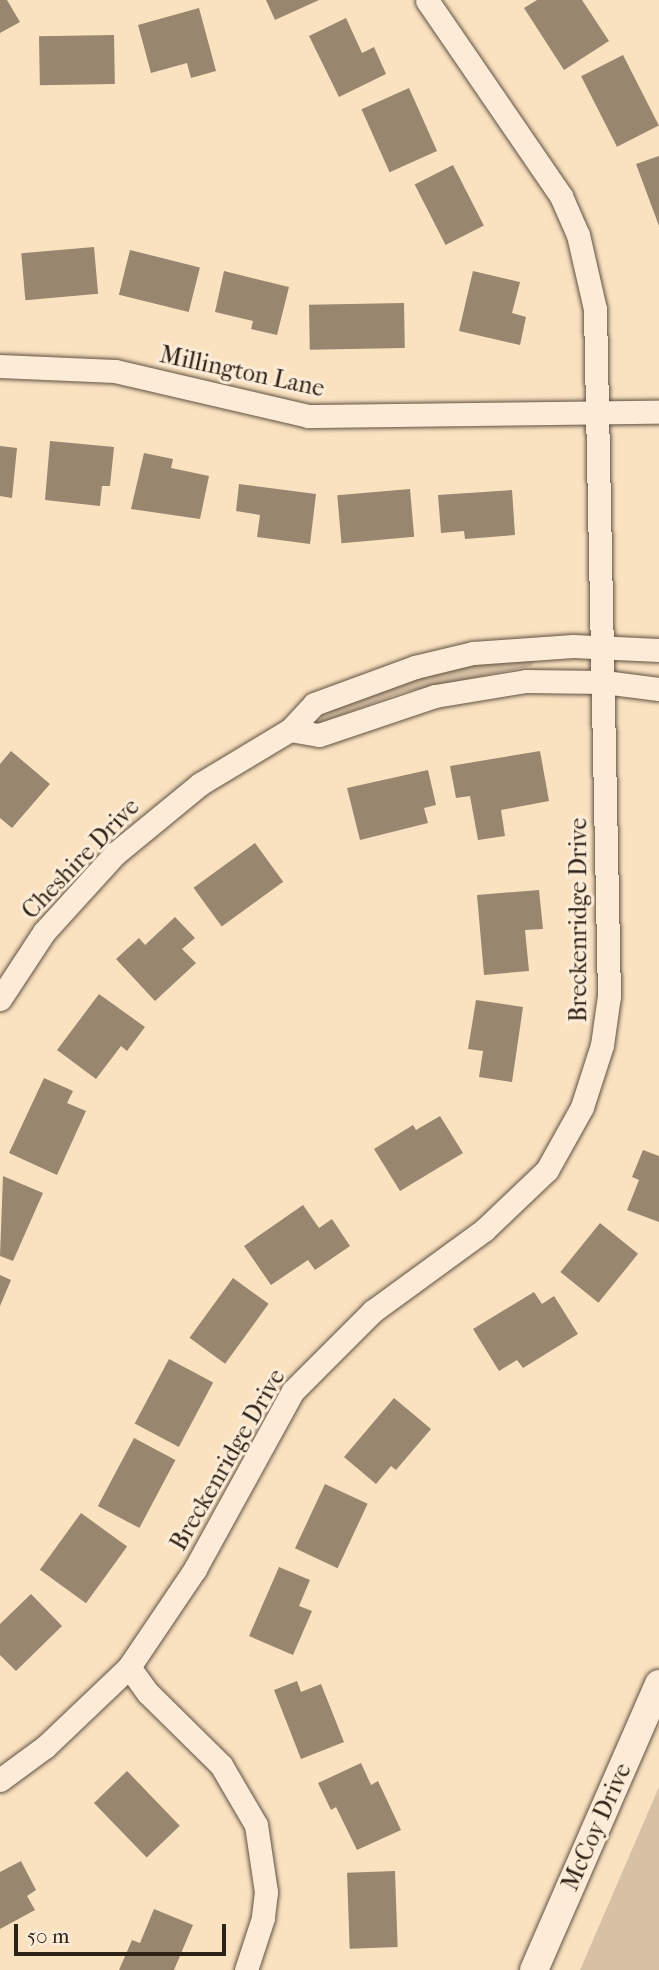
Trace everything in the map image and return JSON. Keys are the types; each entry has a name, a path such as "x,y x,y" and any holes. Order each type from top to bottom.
{"street":[{"name":"Breckenridge Drive","path":"0,1780 72,1723 129,1667 195,1569 293,1391 373,1311 484,1230 547,1170 582,1107 602,1045 609,996 600,414 595,309 578,236 531,148 427,0"},
{"name":"Millington Lane","path":"0,366 115,371 308,416 659,412"},
{"name":"Cheshire Drive","path":"0,999 44,932 116,853 201,784 290,730 314,704 415,667 473,653 603,646 659,650"},
{"path":"290,730 319,735 435,696 526,681 604,682 659,689"},
{"path":"129,1667 148,1693 221,1765 256,1825 266,1892 263,1918 246,1970"},
{"name":"McCoy Drive","path":"534,1970 659,1684"}],"shaded area":[{"path":"483,659 537,659 531,666 403,692 320,723 322,715 365,695"},
{"path":"659,1787 659,1970 580,1970"}],"building":[{"path":"0,0 7,0 20,22 0,33"},
{"path":"266,0 319,0 275,20"},
{"path":"537,0 582,0 609,41 564,70 524,8"},
{"path":"199,8 216,71 191,78 187,63 151,73 138,25"},
{"path":"346,18 362,53 374,47 386,74 339,97 309,36"},
{"path":"114,35 115,84 40,85 39,36"},
{"path":"623,55 659,125 617,147 581,76"},
{"path":"409,88 437,151 390,172 361,109"},
{"path":"659,156 659,226 636,164"},
{"path":"453,165 484,226 446,245 415,185"},
{"path":"94,247 98,294 25,300 21,253"},
{"path":"130,250 200,267 189,312 119,295"},
{"path":"224,271 289,287 277,335 251,329 253,321 215,312"},
{"path":"473,271 520,282 512,313 526,317 520,345 459,331"},
{"path":"404,303 405,348 310,350 309,305"},
{"path":"50,441 114,447 110,486 102,486 100,506 45,500"},
{"path":"0,446 17,448 12,498 0,496"},
{"path":"144,453 173,459 171,468 209,476 200,519 131,509"},
{"path":"239,484 316,494 310,544 257,537 260,515 236,511"},
{"path":"410,489 414,537 341,543 337,495"},
{"path":"512,490 515,535 465,539 464,531 441,533 438,495"},
{"path":"11,751 50,784 12,828 0,818 0,764"},
{"path":"540,751 549,801 501,810 505,836 478,840 470,796 456,798 450,766"},
{"path":"428,770 436,805 424,808 428,823 360,840 347,788"},
{"path":"255,843 283,882 222,927 194,888"},
{"path":"539,890 543,929 525,930 529,971 484,975 477,895"},
{"path":"175,917 195,938 182,949 196,963 155,1001 116,959 139,938 145,945"},
{"path":"99,994 145,1027 127,1051 121,1046 96,1079 57,1050"},
{"path":"476,1000 523,1007 512,1082 479,1077 483,1051 468,1049"},
{"path":"44,1078 73,1091 67,1103 86,1111 57,1175 9,1153"},
{"path":"440,1116 463,1153 400,1191 374,1149 413,1125 416,1130"},
{"path":"643,1150 659,1156 659,1222 627,1210 639,1180 632,1177"},
{"path":"3,1176 43,1193 13,1261 0,1256"},
{"path":"303,1205 319,1228 332,1219 350,1246 315,1270 308,1260 271,1285 244,1246"},
{"path":"600,1223 638,1254 598,1303 560,1272"},
{"path":"0,1275 11,1280 0,1306"},
{"path":"233,1278 269,1304 225,1364 190,1338"},
{"path":"534,1292 542,1304 554,1296 578,1334 523,1368 517,1360 499,1371 473,1329"},
{"path":"169,1359 213,1382 179,1447 135,1423"},
{"path":"394,1398 431,1429 396,1470 391,1466 376,1484 344,1457"},
{"path":"134,1438 175,1460 139,1528 98,1506"},
{"path":"325,1484 368,1504 338,1568 295,1548"},
{"path":"81,1513 127,1547 86,1603 40,1570"},
{"path":"279,1567 310,1580 299,1606 312,1611 293,1655 249,1636"},
{"path":"31,1594 62,1626 16,1671 0,1655 0,1624"},
{"path":"297,1681 301,1692 321,1684 344,1742 301,1759 274,1690"},
{"path":"361,1763 371,1785 378,1781 401,1830 357,1850 336,1807 331,1810 318,1783"},
{"path":"127,1771 180,1826 147,1858 94,1803"},
{"path":"21,1861 36,1890 27,1896 35,1910 0,1929 0,1872"},
{"path":"395,1871 398,1947 350,1949 347,1873"},
{"path":"154,1909 193,1925 174,1970 119,1970 132,1940 140,1943"}]}
